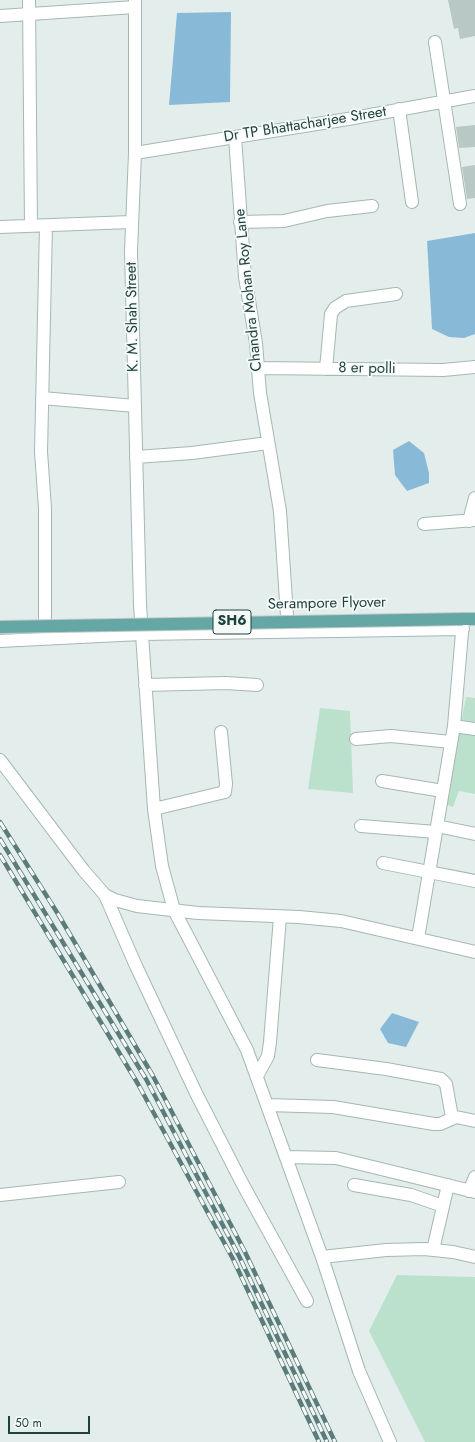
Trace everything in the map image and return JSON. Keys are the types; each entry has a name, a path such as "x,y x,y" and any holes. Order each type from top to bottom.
{"main road":[{"name":"Serampore Flyover","path":"0,627 467,622"}],"street":[{"path":"29,0 31,226"},
{"path":"0,16 135,3"},
{"name":"K. M. Shah Street","path":"135,3 134,152 131,222 141,634 154,809 163,872 174,910 242,1038 268,1105 322,1256 360,1371 390,1442"},
{"path":"434,42 445,101 460,204"},
{"name":"Dr TP Bhattacharjee Street","path":"134,152 348,120 475,96"},
{"path":"399,110 412,202"},
{"name":"Chandra Mohan Roy Lane","path":"235,137 245,277 256,343 260,393 280,511 288,631"},
{"path":"240,222 284,221 327,211 372,206"},
{"path":"0,227 131,222"},
{"path":"45,639 45,508 41,452 46,226"},
{"path":"326,369 331,314 334,308 346,301 396,294"},
{"name":"8 er polli","path":"258,368 443,370 475,367"},
{"path":"42,398 135,406"},
{"path":"136,457 192,453 268,443"},
{"path":"424,524 472,520 475,498"},
{"path":"0,641 141,634 288,631 467,622 454,726 418,938"},
{"path":"145,685 226,683 257,685"},
{"path":"454,726 475,729"},
{"path":"154,809 224,792 226,784 221,732"},
{"path":"356,739 391,736 451,742"},
{"path":"0,760 66,849 105,895 196,1093 242,1183 307,1301"},
{"path":"382,781 443,791"},
{"path":"361,826 436,830 475,834"},
{"path":"384,863 475,881"},
{"path":"105,895 122,903 174,910 341,921 475,952"},
{"path":"257,1076 268,1056 280,917"},
{"path":"317,1060 386,1069 441,1079 446,1084 452,1118"},
{"path":"268,1105 333,1107 434,1124 445,1122 452,1118 475,1121"},
{"path":"286,1157 336,1158 472,1191 475,1177"},
{"path":"0,1195 119,1182"},
{"path":"354,1185 411,1195 443,1206"},
{"path":"433,1250 448,1185"},
{"path":"322,1256 386,1250 433,1250 454,1252 475,1257"}],"green space":[{"path":"466,697 475,698 475,794 459,791 453,807 445,804"},
{"path":"320,708 350,711 353,793 308,789"},
{"path":"397,1275 475,1277 475,1442 425,1442 369,1331"}],"water":[{"path":"231,12 230,102 169,105 177,13"},
{"path":"475,233 475,334 464,338 449,337 432,329 427,241"},
{"path":"409,441 424,453 429,473 429,483 407,491 395,475 393,450"},
{"path":"392,1013 419,1022 406,1047 388,1043 380,1029"}],"building":[{"path":"448,0 475,0 475,36 460,39 458,28 454,29"},
{"path":"475,125 475,147 459,148 456,127"},
{"path":"475,165 475,198 467,199 462,167"}],"railway":[{"path":"0,822 58,914 153,1076 245,1252 335,1442"},
{"path":"0,839 146,1079 239,1256 327,1442"},
{"path":"0,855 138,1084 233,1259 319,1442"}]}
